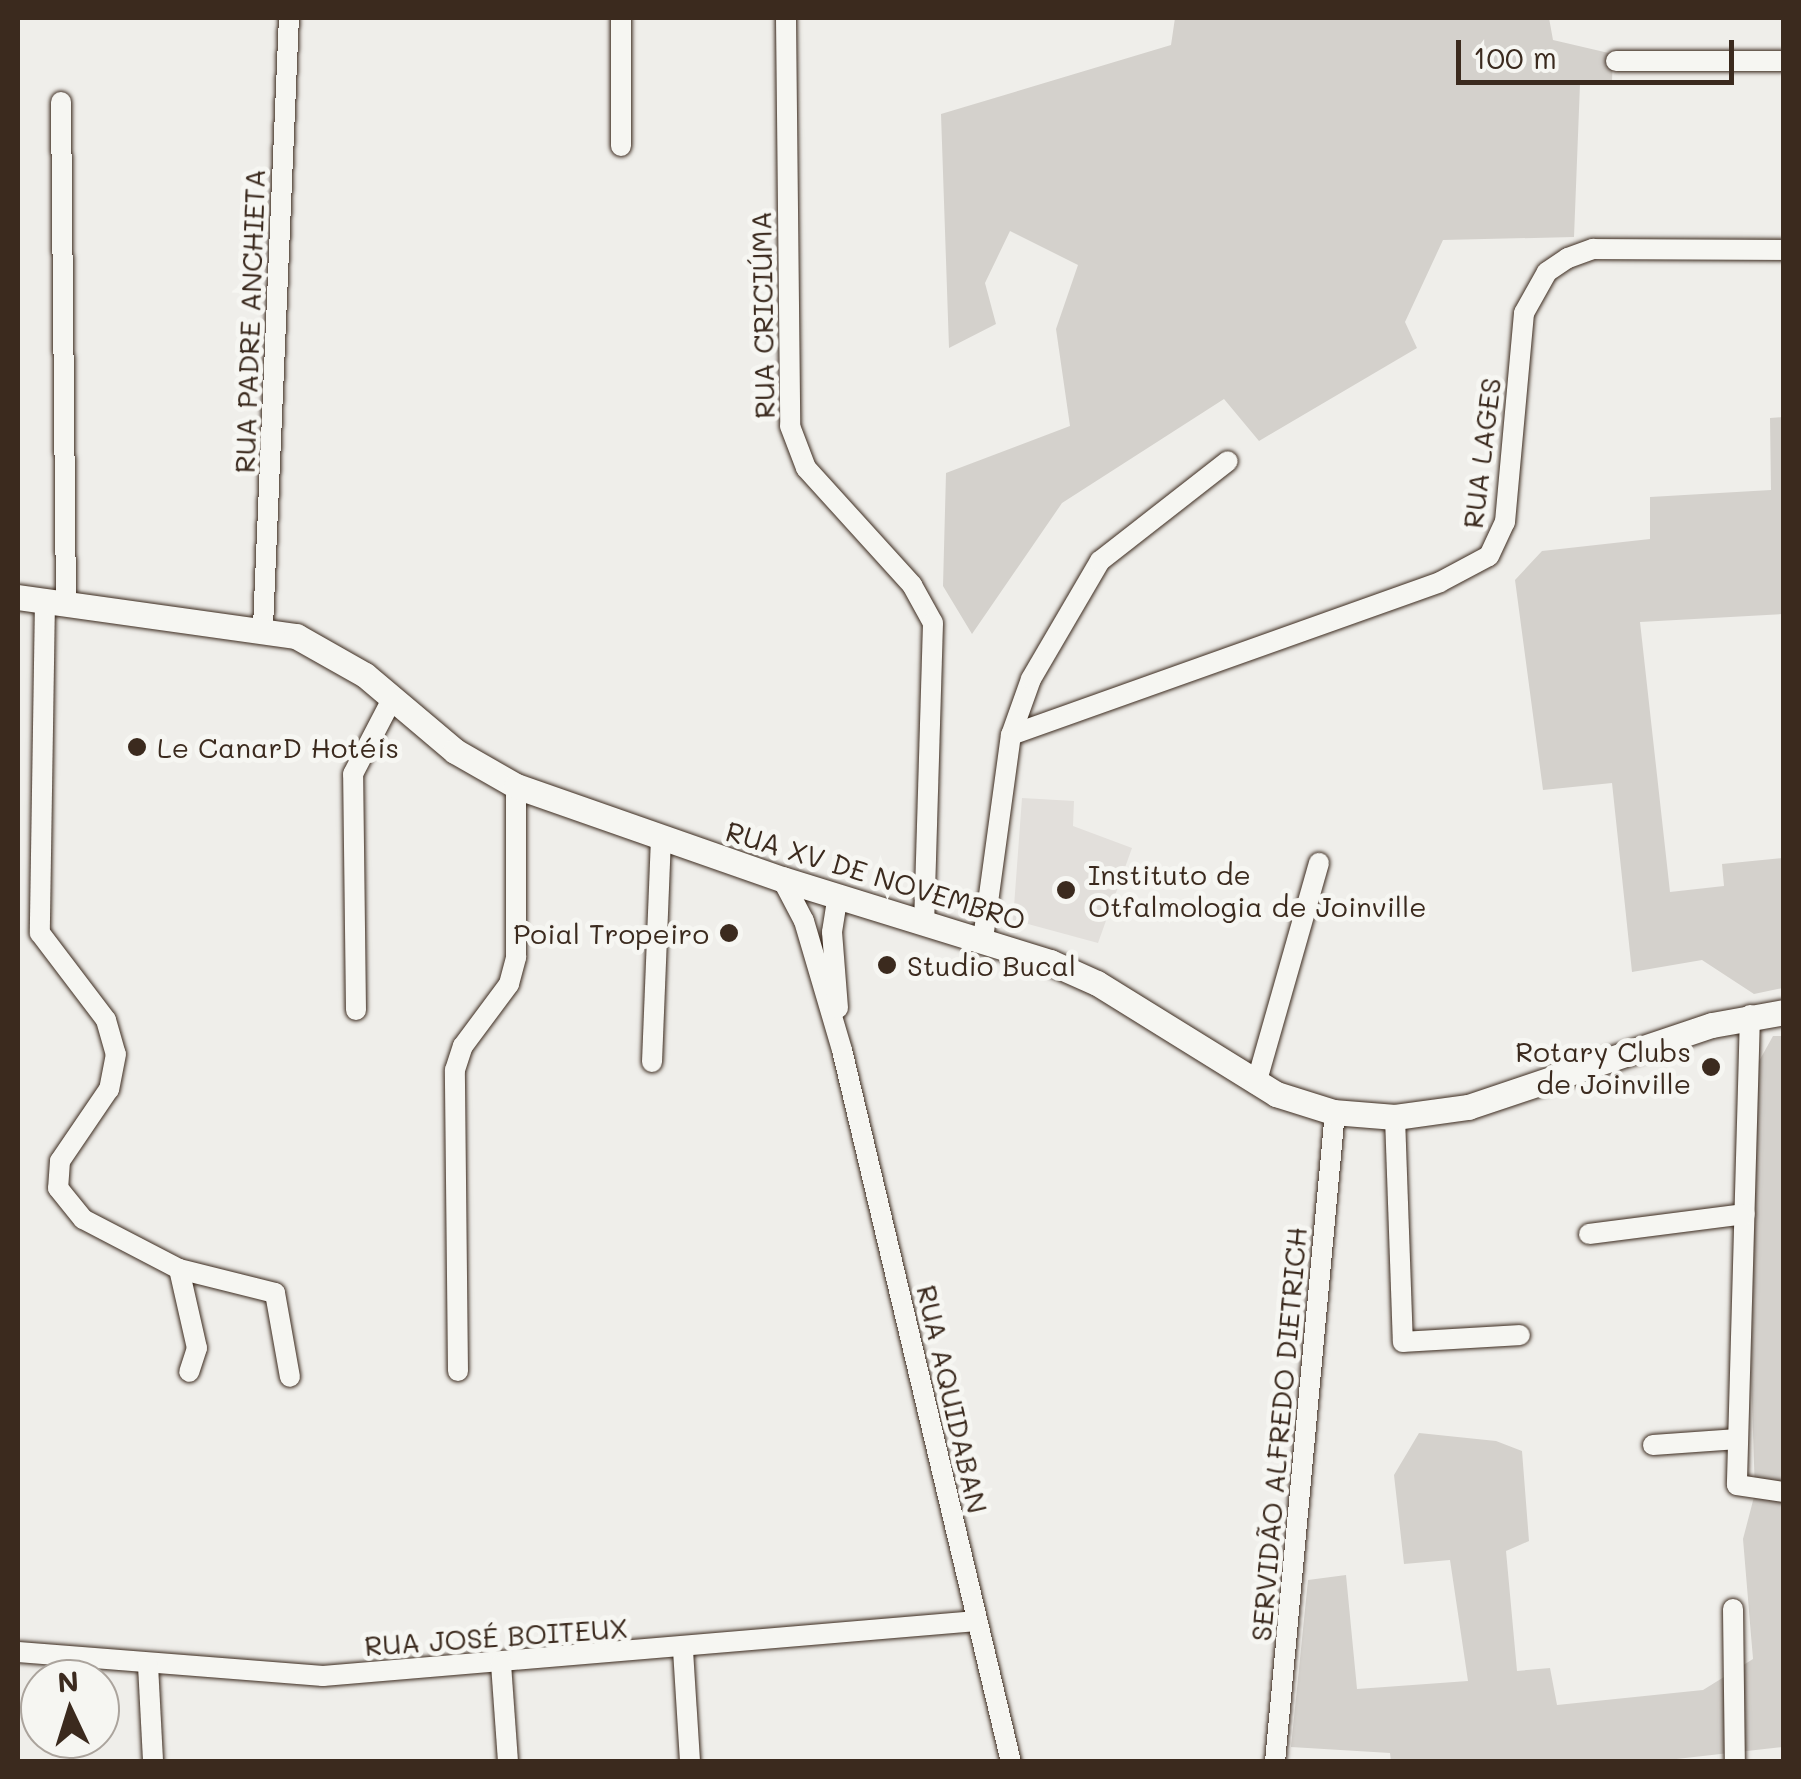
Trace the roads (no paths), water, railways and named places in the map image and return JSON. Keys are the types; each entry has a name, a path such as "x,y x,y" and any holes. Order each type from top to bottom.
{"main road":[{"name":"RUA XV DE NOVEMBRO","path":"18,597 264,627 318,646 393,697 455,751 516,786 782,880 983,940 1096,983 1256,1084 1336,1112 1394,1117 1493,1100 1750,1015 1784,1012"}],"street":[{"name":"RUA PADRE ANCHIETA","path":"264,627 288,18"},
{"path":"621,18 621,146"},
{"name":"RUA CRICIÚMA","path":"786,18 790,426 806,468 912,585 933,623 924,922"},
{"path":"1616,60 1784,61"},
{"path":"60,102 56,601 40,934 106,1020 116,1054 109,1089 60,1161 58,1188 83,1219 179,1269 276,1293 290,1377"},
{"name":"RUA LAGES","path":"1010,735 1440,582 1488,556 1505,522 1524,313 1531,292 1568,258 1593,249 1784,250"},
{"path":"983,940 1010,735 1031,679 1100,561 1228,461"},
{"path":"356,1010 354,774 393,697"},
{"path":"458,1371 454,1070 462,1046 508,984 516,957 516,786"},
{"path":"652,1062 661,838"},
{"path":"1256,1084 1318,863"},
{"name":"RUA AQUIDABAN","path":"782,880 804,921 842,1050 1011,1762"},
{"name":"RUA AQUIDABAN","path":"838,896 832,932 842,1050"},
{"path":"1750,1015 1737,1485 1784,1492"},
{"name":"SERVIDÃO ALFREDO DIETRICH","path":"1275,1762 1336,1112"},
{"path":"1394,1117 1403,1342 1520,1334"},
{"path":"1589,1234 1744,1214"},
{"path":"179,1269 197,1348 189,1372"},
{"path":"1653,1445 1738,1439"},
{"path":"1732,1609 1735,1762"},
{"name":"RUA JOSÉ BOITEUX","path":"18,1652 285,1676 684,1650 978,1621"},
{"path":"684,1650 690,1762"},
{"path":"501,1664 508,1762"},
{"path":"148,1665 153,1762"}],"place":[{"name":"Le CanarD Hotéis","path":"137,747"},
{"name":"Instituto de Otfalmologia de Joinville","path":"1066,890"},
{"name":"Poial Tropeiro","path":"729,933"},
{"name":"Studio Bucal","path":"887,965"},
{"name":"Rotary Clubs de Joinville","path":"1711,1067"}]}
